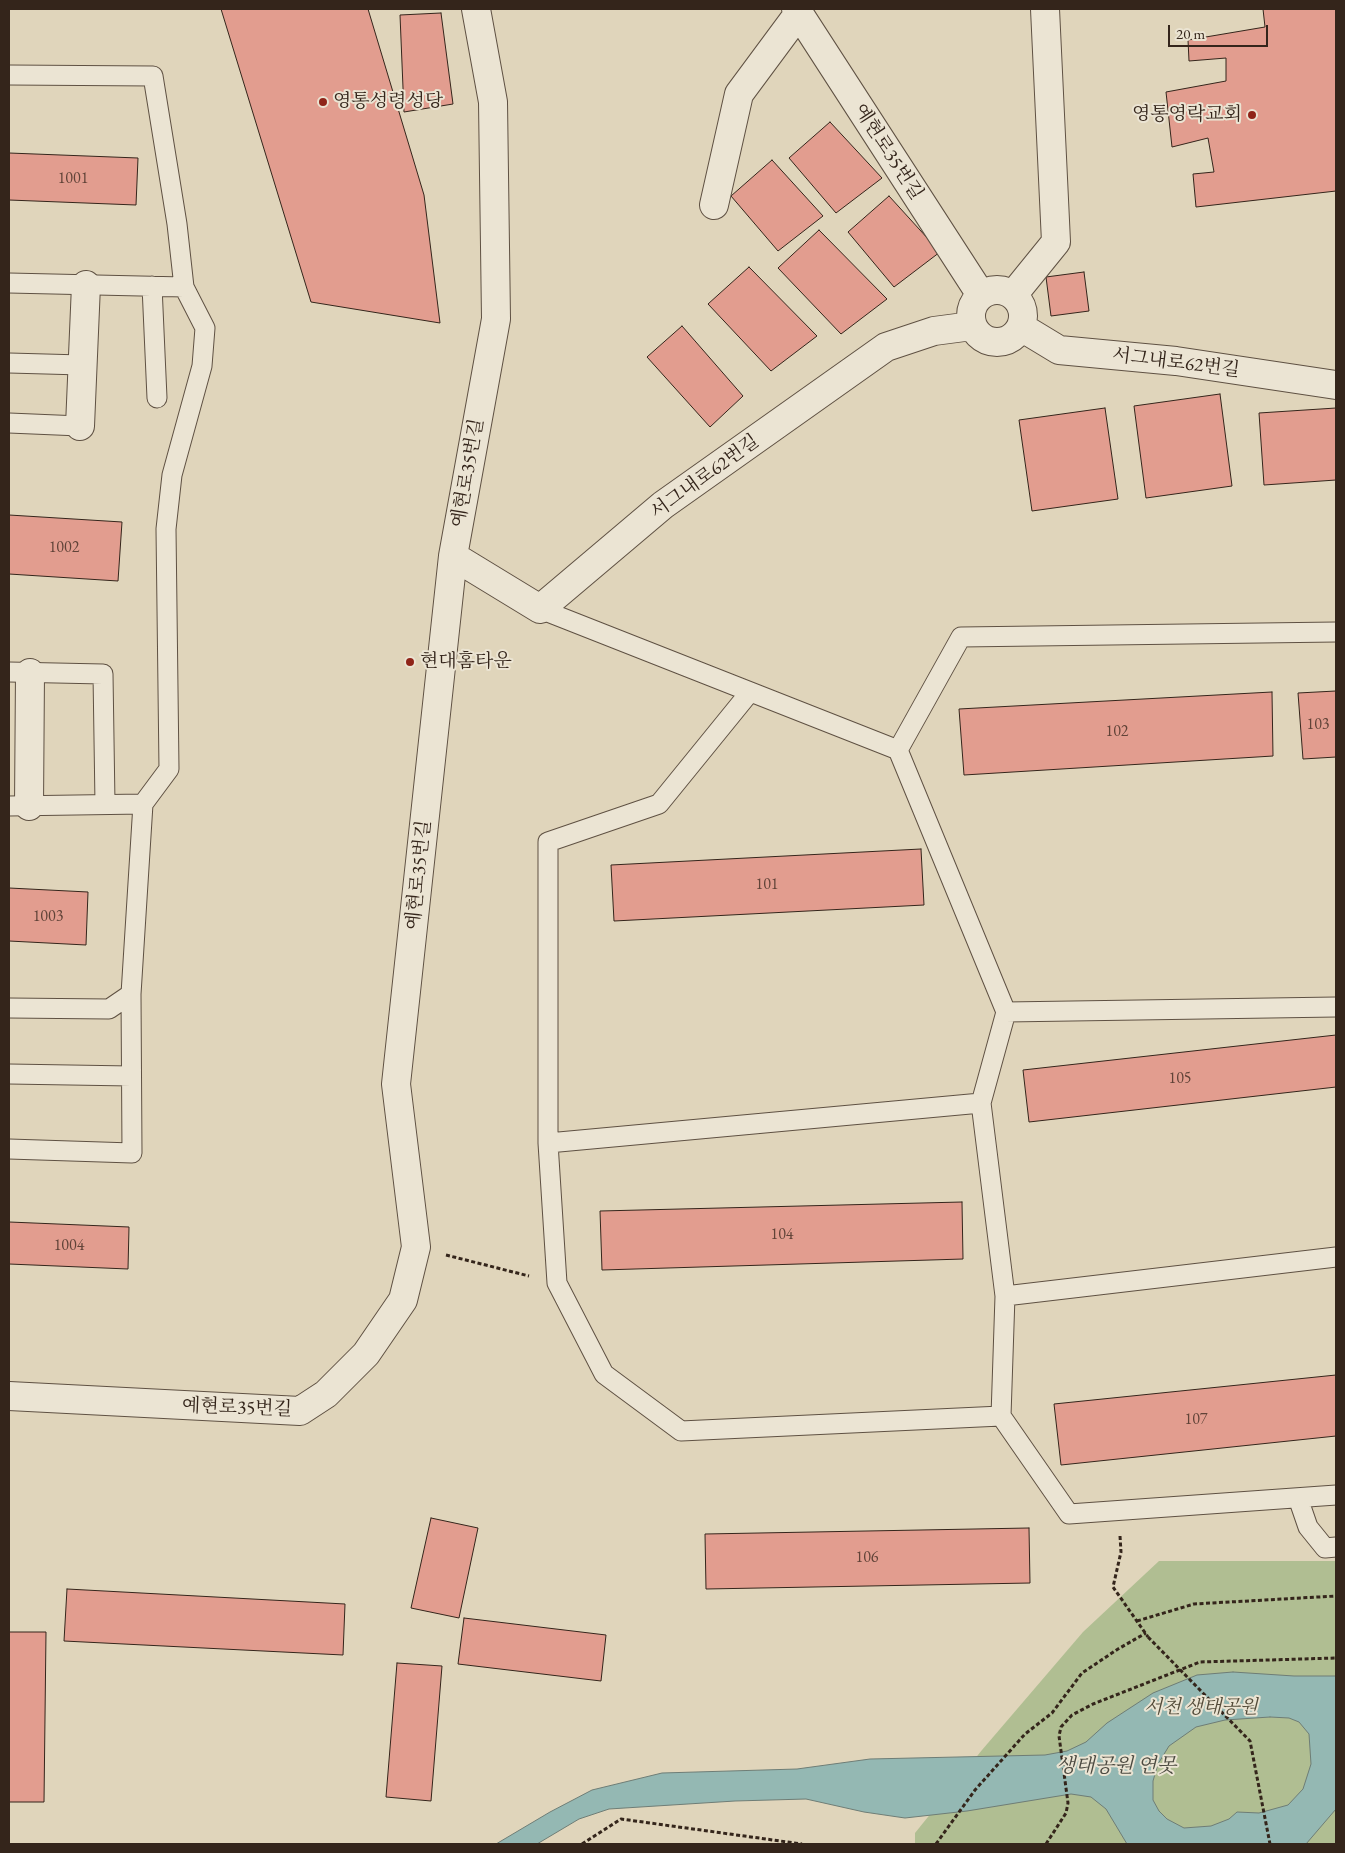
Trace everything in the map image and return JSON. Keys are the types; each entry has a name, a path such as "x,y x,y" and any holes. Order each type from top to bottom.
{"street":[{"name":"예현로35번길","path":"9,1396 300,1411 326,1394 366,1354 403,1300 416,1247 396,1084 452,556 496,319 493,102 476,9"},
{"path":"1013,295 1056,242 1044,9"},
{"name":"예현로35번길","path":"797,11 980,295"},
{"path":"714,205 739,94 797,11"},
{"path":"80,426 86,285"},
{"path":"997,290 1006,291 1013,295 1019,301 1023,310 1024,318 1021,327 1010,339 1003,342 994,342 980,336 972,326 971,315 972,307 980,295 988,291 997,290"},
{"name":"서그내로62번길","path":"540,608 663,505 886,347 934,331 972,326"},
{"name":"서그내로62번길","path":"1021,327 1059,350 1176,361 1336,385"},
{"path":"452,556 540,608"},
{"path":"19,806 20,672"}],"lane":[{"path":"9,75 154,76 177,224 184,287 205,328 202,366 172,475 166,529 168,769 143,804 131,994 132,1152 9,1149"},
{"path":"9,283 184,287"},
{"path":"152,286 157,398"},
{"path":"9,363 82,364"},
{"path":"9,423 80,426"},
{"path":"540,608 898,750 1006,1012 982,1103 1005,1296 1001,1416 1069,1514 1336,1495"},
{"path":"898,750 961,637 1336,632"},
{"path":"20,672 103,674 105,804"},
{"path":"750,692 659,804 548,842 548,1143 556,1283 604,1374 681,1431 1001,1416"},
{"path":"19,806 143,804"},
{"path":"9,1008 109,1009 131,994"},
{"path":"1006,1012 1336,1007"},
{"path":"9,1074 131,1076"},
{"path":"548,1143 982,1103"},
{"path":"1005,1296 1336,1257"},
{"path":"1298,1498 1308,1527 1325,1548 1336,1547"}],"path":[{"path":"416,1247 556,1283"},
{"path":"1119,1510 1121,1552 1113,1587 1147,1635 1250,1741 1270,1844"},
{"path":"1137,1621 1194,1604 1336,1596"},
{"path":"936,1844 975,1790 1025,1734 1052,1713 1082,1673 1118,1649 1147,1635"},
{"path":"1046,1844 1066,1813 1068,1803 1059,1736 1061,1727 1072,1715 1200,1662 1336,1658"},
{"path":"582,1844 621,1819 802,1844"}],"green space":[{"name":"서천 생태공원","path":"1159,1561 1336,1561 1336,1844 915,1844 915,1833 982,1750 1083,1632"}],"water":[{"name":"생태공원 연못","path":"1233,1672 1294,1676 1336,1676 1336,1809 1306,1844 1127,1844 1106,1809 1091,1797 1071,1794 967,1811 905,1818 864,1812 806,1799 735,1801 609,1809 579,1819 537,1844 496,1844 592,1790 662,1773 797,1769 870,1759 1045,1755 1067,1751 1086,1742 1107,1723 1153,1693 1197,1675","holes":["1270,1717 1289,1718 1299,1722 1309,1734 1311,1764 1303,1789 1288,1805 1259,1813 1237,1812 1229,1819 1211,1826 1184,1828 1167,1819 1159,1811 1153,1800 1153,1781 1158,1764 1169,1746 1196,1727 1225,1720"]}],"building":[{"name":"영통성령성당","path":"221,9 368,9 424,195 440,323 311,302"},
{"name":"영통영락교회","path":"1263,9 1336,9 1336,191 1196,207 1193,174 1214,172 1208,138 1172,147 1166,92 1226,81 1226,58 1189,61 1188,40 1265,27"},
{"path":"441,13 453,104 404,112 400,15"},
{"path":"830,122 882,178 836,213 789,158"},
{"path":"9,153 138,158 136,205 9,200"},
{"path":"772,160 823,216 778,251 731,196"},
{"path":"889,196 940,252 894,287 848,232"},
{"path":"819,230 887,299 841,334 778,268"},
{"path":"749,267 817,336 771,371 708,304"},
{"path":"1084,272 1089,311 1051,316 1046,277"},
{"path":"682,326 743,396 710,427 647,357"},
{"path":"1220,394 1232,486 1146,498 1134,406"},
{"path":"1105,408 1118,499 1032,511 1019,420"},
{"path":"1336,408 1336,480 1264,485 1259,413"},
{"path":"9,515 122,522 118,581 9,574"},
{"path":"1336,691 1336,757 1303,759 1298,693"},
{"path":"1272,692 1273,756 964,775 959,709"},
{"path":"921,849 924,905 614,921 611,865"},
{"path":"9,888 88,892 86,945 9,941"},
{"path":"1336,1035 1336,1087 1029,1122 1023,1070"},
{"path":"962,1202 963,1259 602,1270 600,1211"},
{"path":"9,1222 129,1227 128,1269 9,1264"},
{"path":"1336,1375 1336,1436 1061,1465 1054,1404"},
{"path":"431,1518 478,1528 459,1618 411,1608"},
{"path":"1029,1528 1030,1583 706,1589 705,1534"},
{"path":"67,1589 345,1604 343,1655 64,1641"},
{"path":"464,1618 606,1635 601,1681 458,1664"},
{"path":"9,1632 46,1632 44,1802 9,1802"},
{"path":"397,1663 442,1666 431,1801 386,1797"}],"place":[{"name":"영통성령성당","path":"323,102"},
{"name":"영통영락교회","path":"1252,115"},
{"name":"현대홈타운","path":"410,662"}]}
